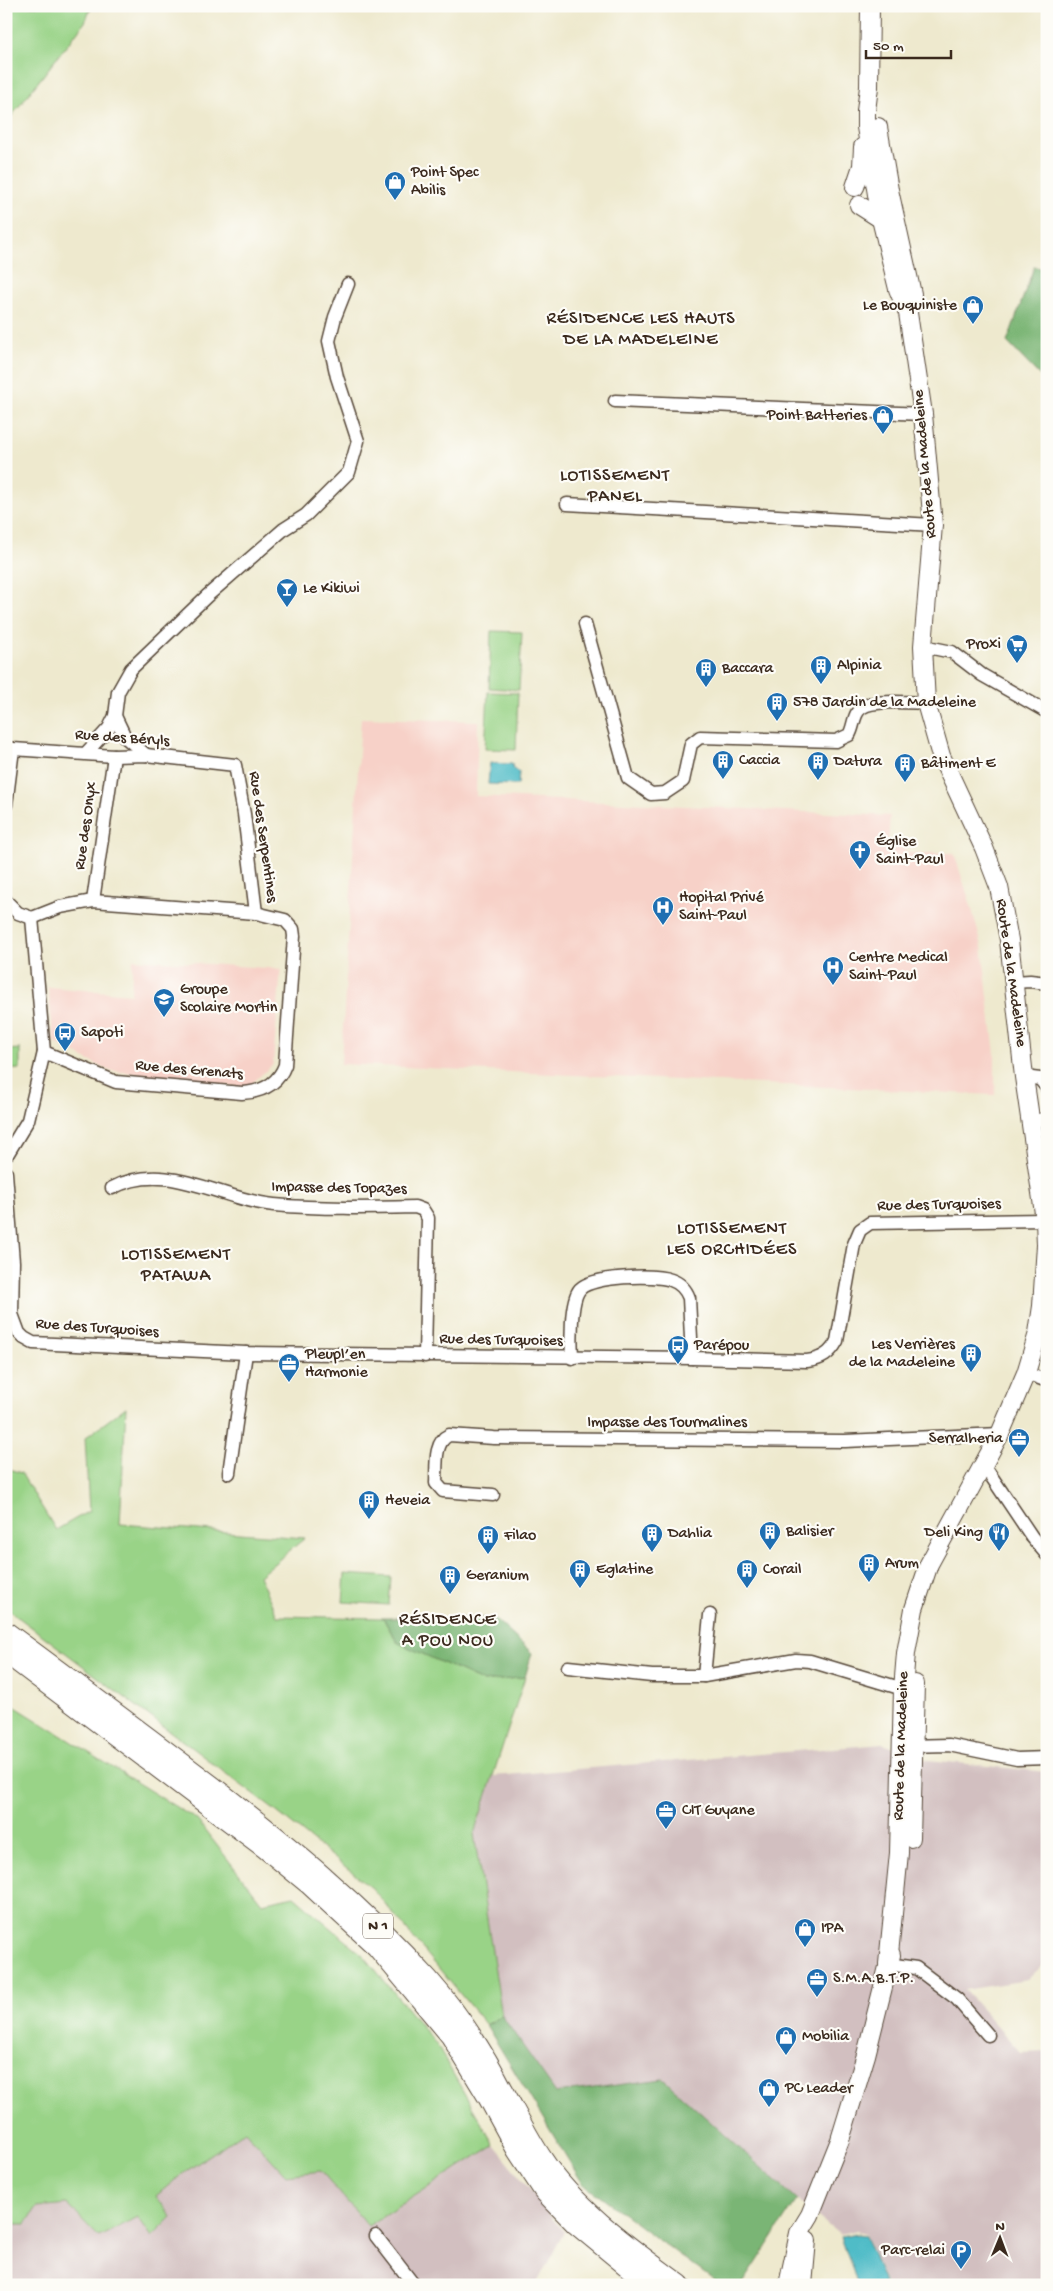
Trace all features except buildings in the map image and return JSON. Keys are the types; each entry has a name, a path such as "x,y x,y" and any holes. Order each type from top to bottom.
{"main road":[{"name":"Route de la Madeleine","path":"870,6 869,87 866,127 881,219 898,289 908,313 923,414 933,525 923,646 926,703 941,756 984,848 999,887 1009,940 1024,1077 1039,1120 1046,1220 1045,1276 1042,1306 1038,1333 1026,1373 1000,1434 929,1564 914,1609 906,1653 903,1689 908,1746"},
{"name":"Route de la Madeleine","path":"869,87 912,294 908,313"},
{"path":"855,187 862,166 866,127"},
{"path":"859,205 881,219"},
{"name":"Route de la Madeleine","path":"788,2285 799,2233 810,2216 843,2131 866,2055 888,1964 919,1632 924,1604 945,1535"},
{"name":"N 1","path":"6,1632 146,1735 273,1834 351,1900 431,1982 473,2039 544,2162 566,2190 594,2216 680,2285"},
{"name":"N 1","path":"6,1653 265,1848 309,1884 378,1947 451,2036 517,2150 544,2191 576,2224 650,2285"},
{"name":"Route de la Madeleine","path":"803,2285 810,2216"}],"street":[{"path":"86,753 109,728 115,716 118,692 131,669 207,596 284,528 306,515 349,472 358,441 337,377 330,341 335,317 348,284"},
{"path":"615,400 923,414"},
{"path":"567,504 933,525"},
{"path":"585,624 628,778 651,794 665,794 683,781 691,744 700,737 836,742 849,736 857,712 864,705 875,702 926,703"},
{"path":"923,646 952,652 982,675 1047,712"},
{"path":"115,716 125,737 146,755"},
{"path":"6,805 9,748"},
{"name":"Rue des Béryls","path":"9,748 114,756 146,755 235,766"},
{"name":"Rue des Onyx","path":"93,901 114,756"},
{"name":"Rue des Serpentines","path":"235,766 244,814 256,913"},
{"path":"6,901 18,913 32,918 44,1052 28,1120 7,1151"},
{"name":"Rue des Grenats","path":"32,918 60,907 93,901 256,913 285,920 292,929 294,936 286,1065 282,1074 263,1090 242,1093 116,1082 44,1052"},
{"path":"1014,982 1047,983"},
{"path":"1024,1077 1040,1079 1047,1088"},
{"name":"Rue des Turquoises","path":"7,1151 6,1173 13,1262 12,1314 16,1328 24,1338 33,1343 246,1353 807,1361 820,1359 832,1351 837,1341 854,1244 860,1230 870,1223 1046,1220"},
{"name":"Impasse des Topazes","path":"112,1188 133,1178 155,1178 203,1185 256,1202 274,1205 343,1208 415,1207 423,1210 428,1218 425,1356"},
{"path":"572,1358 572,1324 576,1296 581,1288 597,1280 645,1278 670,1279 686,1291 692,1310 692,1358"},
{"path":"230,1473 246,1353"},
{"path":"1026,1373 1047,1381"},
{"name":"Impasse des Tourmalines","path":"493,1495 443,1491 437,1488 439,1443 443,1437 449,1435 494,1438 845,1440 1000,1434"},
{"path":"984,1464 1032,1537 1047,1555"},
{"path":"704,1676 710,1615"},
{"path":"568,1667 652,1676 704,1676 796,1660 810,1661 903,1689"},
{"path":"908,1746 949,1745 1017,1759 1047,1758"},
{"path":"888,1964 916,1968 957,1998 988,2035"},
{"path":"376,2236 414,2285"}],"shaded area":[{"name":"Hopital Privé Saint-Paul","path":"361,718 478,721 476,796 890,816 888,841 911,853 954,853 982,946 995,1054 995,1095 341,1064"},
{"name":"Groupe Scolaire Mortin","path":"133,959 281,969 273,1064 247,1088 107,1070 54,1042 48,987 131,994"},
{"path":"883,1744 928,1760 1047,1772 1047,1961 1027,1980 964,1990 1021,2053 1047,2052 1047,2285 886,2285 865,2233 857,2231 840,2235 797,2200 663,2079 556,2093 502,2016 474,1833 493,1776"},
{"path":"246,2130 286,2175 321,2171 368,2226 494,2145 564,2232 536,2285 6,2285 6,2224 26,2224 37,2207 67,2204 99,2237 138,2217 151,2236 155,2196 182,2174"}],"green space":[{"path":"6,6 92,6 85,22 6,123"},
{"path":"1034,267 1047,269 1047,383 1007,342"},
{"path":"491,631 522,632 519,690 489,688"},
{"path":"488,692 518,693 516,750 485,749"},
{"path":"20,1049 20,1069 6,1070 6,1050"},
{"path":"126,1407 120,1524 305,1538 259,1576 277,1616 383,1618 397,1642 484,1682 525,1677 474,1834 502,2016 486,2025 372,1888 277,1812 6,1608 6,1468 21,1473 56,1530 89,1511 85,1438"},
{"path":"345,1574 391,1577 389,1605 343,1602"},
{"path":"383,1618 494,1618 532,1653 525,1677 484,1682 397,1642"},
{"path":"6,1701 197,1820 262,1903 294,1896 365,1957 436,2044 494,2145 368,2226 321,2171 286,2175 245,2131 182,2174 156,2196 172,2217 152,2237 138,2217 99,2237 67,2204 37,2207 26,2224 6,2224"},
{"path":"502,2016 556,2093 663,2079 797,2200 741,2285 720,2285 583,2184 486,2025"}],"water":[{"path":"490,763 512,764 513,769 519,772 518,785 488,784"},
{"path":"857,2234 865,2235 885,2285 858,2285 841,2237"}],"place":[{"name":"Point Spec Abilis","path":"395,201"},
{"name":"Le Bouquiniste","path":"973,325"},
{"name":"Point Batteries","path":"883,435"},
{"name":"Le Kikiwi","path":"287,608"},
{"name":"Proxi","path":"1017,664"},
{"name":"Alpinia","path":"821,685"},
{"name":"Baccara","path":"706,688"},
{"name":"578 Jardin de la Madeleine","path":"777,722"},
{"name":"Caccia","path":"723,780"},
{"name":"Datura","path":"818,781"},
{"name":"Bâtiment E","path":"905,783"},
{"name":"Église Saint-Paul","path":"860,870"},
{"name":"Hopital Privé Saint-Paul","path":"663,926"},
{"name":"Centre Medical Saint-Paul","path":"833,986"},
{"name":"Groupe Scolaire Mortin","path":"164,1018"},
{"name":"Sapoti","path":"65,1052"},
{"name":"Parépou","path":"678,1365"},
{"name":"Les Verrières de la Madeleine","path":"971,1373"},
{"name":"Pleupl’en Harmonie","path":"289,1383"},
{"name":"Serralheria","path":"1019,1458"},
{"name":"Heveia","path":"369,1520"},
{"name":"Balisier","path":"770,1551"},
{"name":"Deli King","path":"999,1552"},
{"name":"Dahlia","path":"652,1553"},
{"name":"Filao","path":"488,1555"},
{"name":"Arum","path":"869,1583"},
{"name":"Eglatine","path":"580,1589"},
{"name":"Corail","path":"747,1589"},
{"name":"Geranium","path":"450,1595"},
{"name":"CIT Guyane","path":"666,1830"},
{"name":"IPA","path":"805,1948"},
{"name":"S.M.A.B.T.P.","path":"817,1998"},
{"name":"Mobilia","path":"786,2056"},
{"name":"PC Leader","path":"769,2108"},
{"name":"Parc-relai","path":"961,2270"}],"district":[{"name":"RÉSIDENCE LES HAUTS DE LA MADELEINE","path":"641,329"},
{"name":"LOTISSEMENT PANEL","path":"615,486"},
{"name":"LOTISSEMENT LES ORCHIDÉES","path":"732,1239"},
{"name":"LOTISSEMENT PATAWA","path":"176,1265"},
{"name":"RÉSIDENCE A POU NOU","path":"448,1630"}]}
